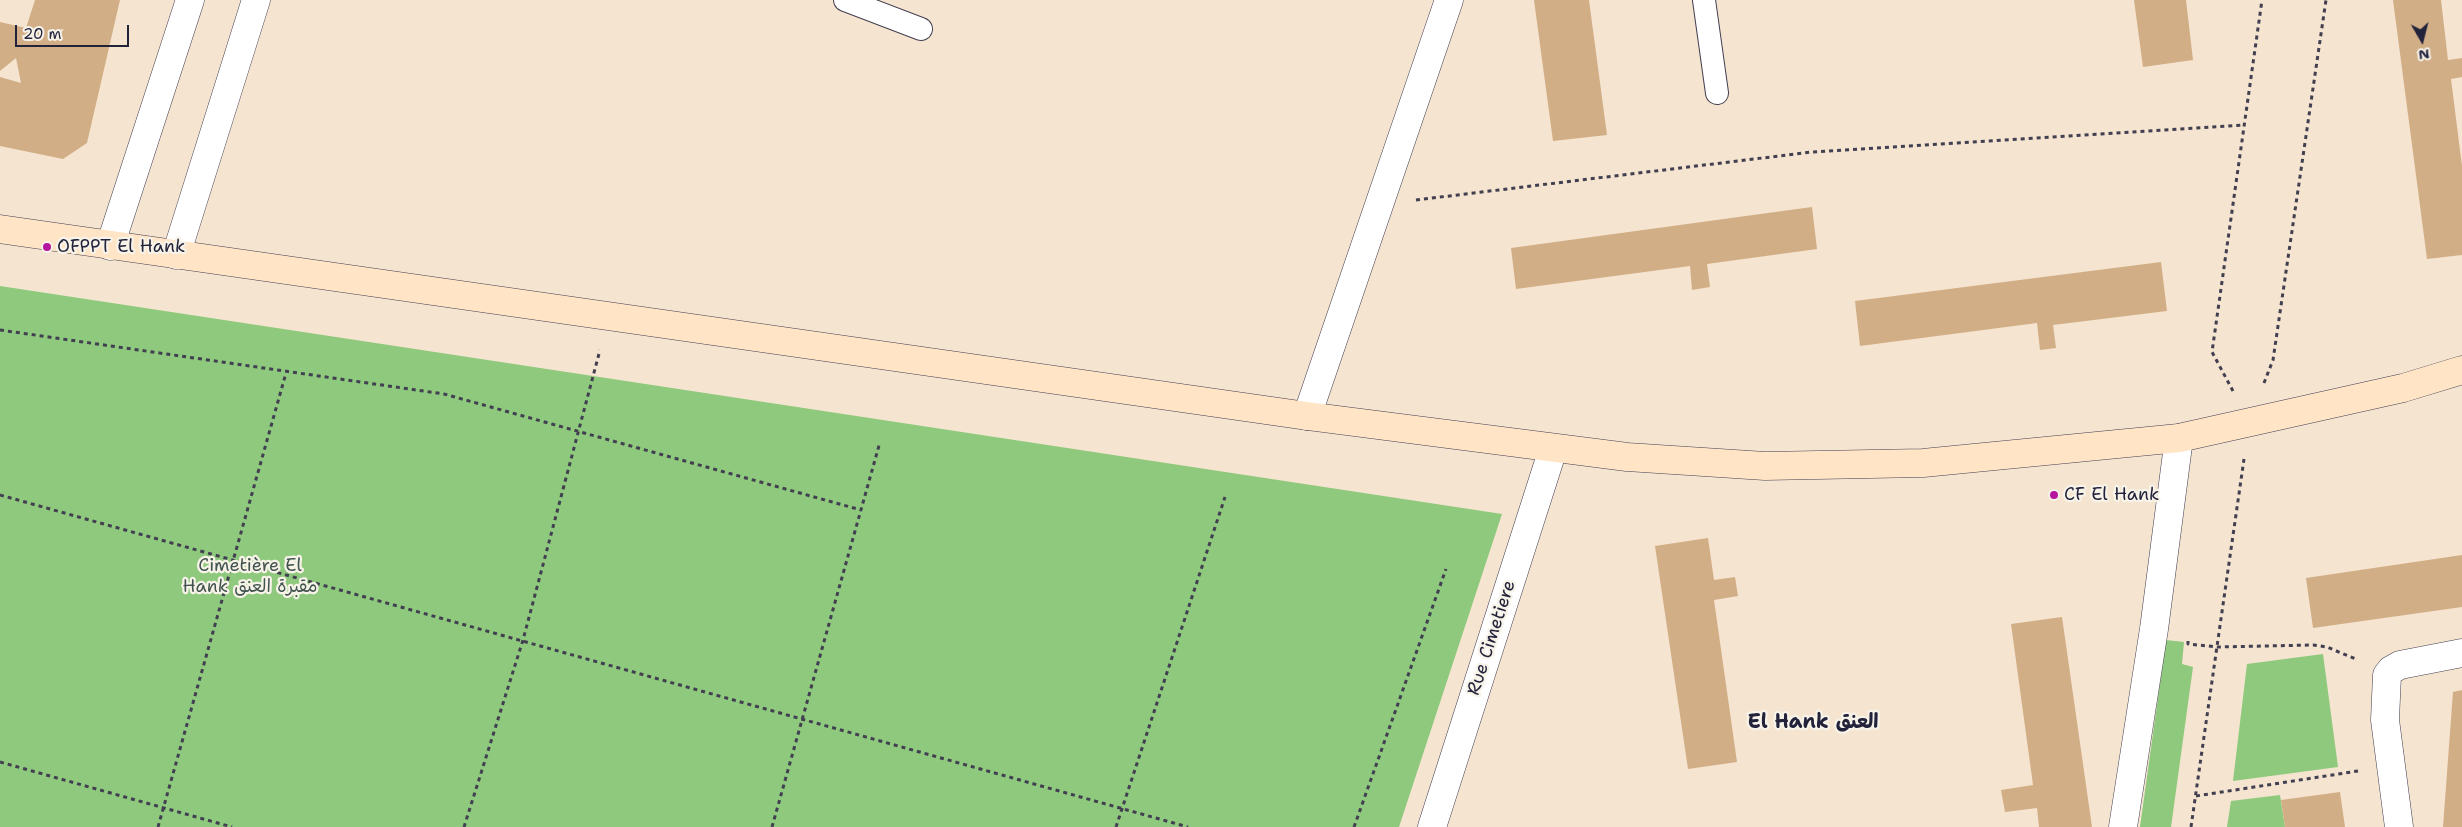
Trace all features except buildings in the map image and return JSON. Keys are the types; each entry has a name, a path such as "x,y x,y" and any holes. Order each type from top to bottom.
{"street":[{"path":"110,246 190,0"},
{"path":"176,255 256,0"},
{"path":"1307,416 1449,0"},
{"path":"0,229 609,318 1553,449 1627,457 1775,466 1923,463 2179,438 2403,388 2462,370"},
{"path":"2123,827 2154,629 2179,438"},
{"name":"Rue Cimetiere","path":"1432,827 1553,449"},
{"path":"2399,827 2385,720 2385,693 2388,672 2400,665 2462,653"}],"lane":[{"path":"845,0 921,29"},
{"path":"1704,0 1717,93"}],"path":[{"path":"2250,422 2212,352 2262,0"},
{"path":"2191,827 2250,422 2273,360 2326,0"},
{"path":"1379,205 1812,152 2244,125"},
{"path":"464,827 523,640 609,318"},
{"path":"0,330 286,373 444,394 861,510"},
{"path":"158,827 232,559 286,373"},
{"path":"772,827 880,442"},
{"path":"0,495 1188,827"},
{"path":"1116,827 1226,497"},
{"path":"1354,827 1446,569"},
{"path":"2154,629 2190,634 2188,644 2218,646 2313,645 2340,652 2388,672"},
{"path":"0,762 232,827"},
{"path":"2196,796 2391,766"}],"green space":[{"name":"Cimetière El Hank مقبرة العنق","path":"0,286 1502,514 1399,827 0,827"},
{"path":"2166,640 2184,642 2182,664 2193,667 2171,827 2140,827"},
{"path":"2323,654 2338,767 2233,781 2247,664"},
{"path":"2280,795 2285,827 2227,827 2231,801"}],"place":[{"name":"OFPPT El Hank","path":"47,247"},
{"name":"CF El Hank","path":"2054,495"}],"district":[{"name":"El Hank العنق","path":"1813,723"}]}
